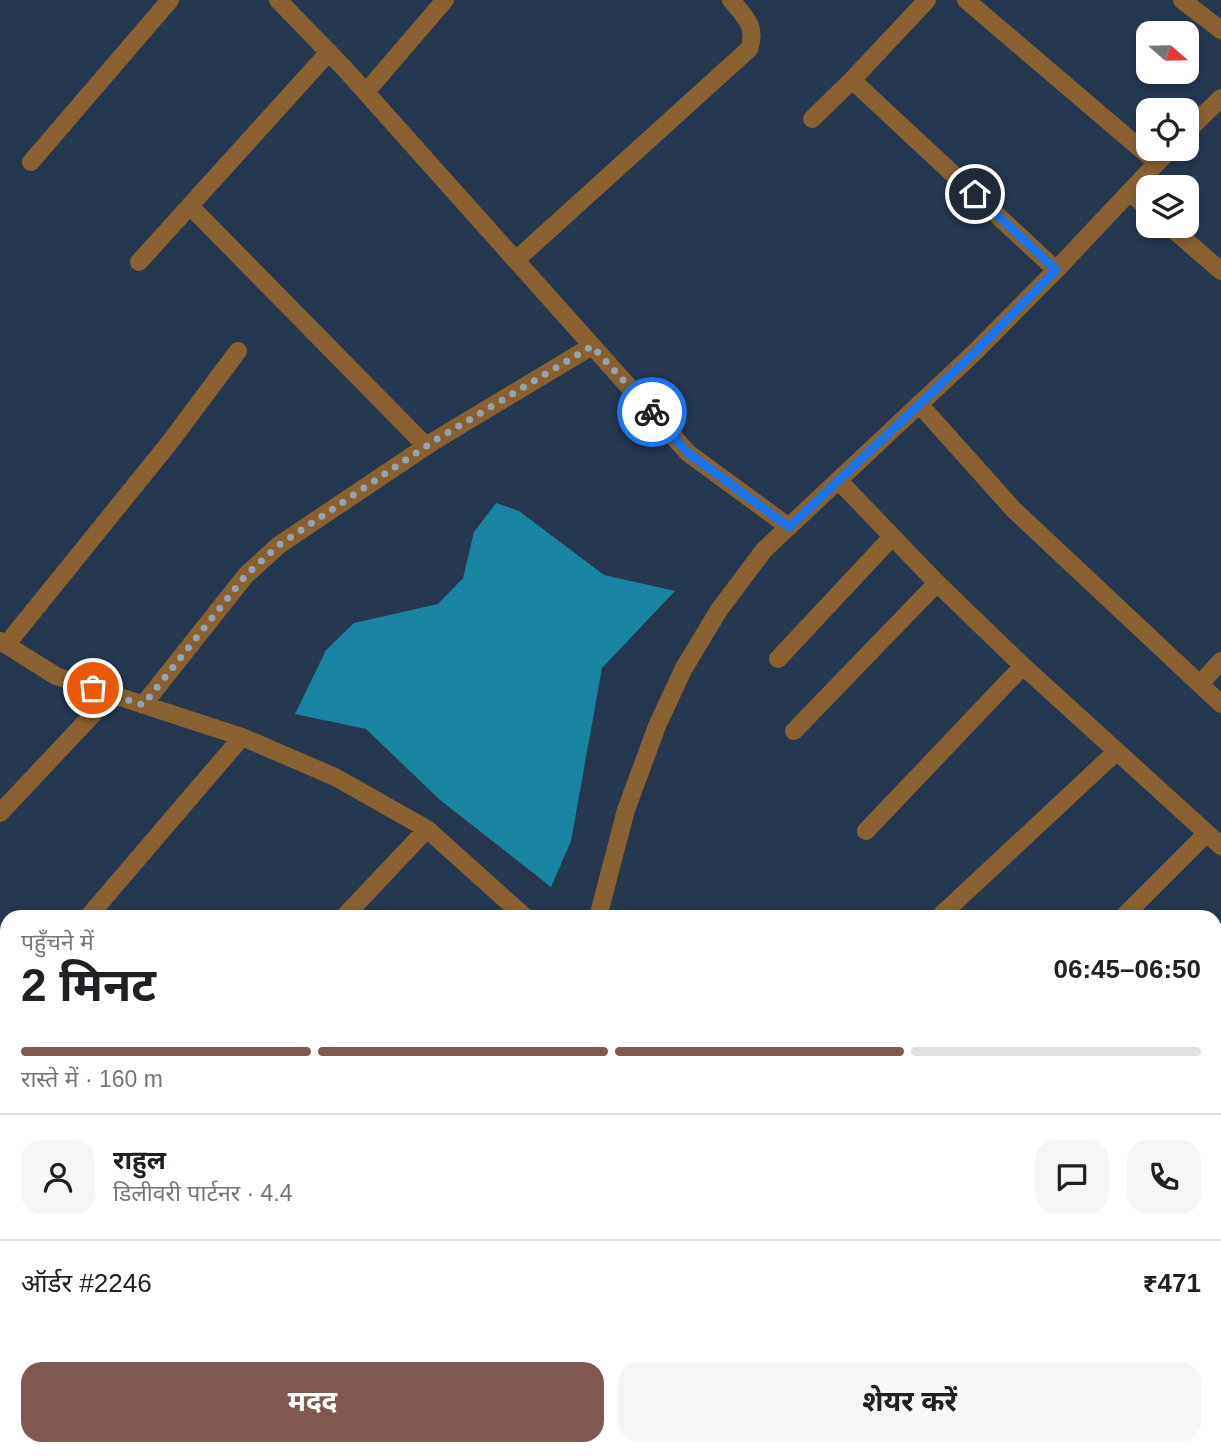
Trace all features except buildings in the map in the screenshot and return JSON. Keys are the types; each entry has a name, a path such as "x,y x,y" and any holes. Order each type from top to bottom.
{"street":[{"path":"31,162 170,0"},
{"path":"278,0 366,92 688,453 789,527"},
{"path":"516,260 749,49 754,36 751,27 731,0"},
{"path":"812,119 927,0"},
{"path":"600,910 626,810 657,726 684,668 719,610 764,550 1056,270 1156,162 966,0"},
{"path":"1182,0 1221,30"},
{"path":"366,92 442,1"},
{"path":"139,262 329,52"},
{"path":"852,80 1056,270"},
{"path":"1199,119 1221,98"},
{"path":"1129,192 1136,198"},
{"path":"190,206 426,446"},
{"path":"1183,238 1221,271"},
{"path":"143,705 216,611 254,567 279,545 426,446 592,346"},
{"path":"238,351 170,442 3,643 56,676 242,737 335,777 427,829 517,910"},
{"path":"919,404 1014,510 1221,704"},
{"path":"838,480 891,537 1023,666 1221,846"},
{"path":"778,659 891,537"},
{"path":"794,731 937,583"},
{"path":"1200,684 1221,661"},
{"path":"866,831 1023,666"},
{"path":"0,813 111,695"},
{"path":"94,910 242,737"},
{"path":"947,910 1116,752"},
{"path":"351,910 427,829"},
{"path":"1130,910 1207,833"}],"water":[{"path":"496,503 519,511 604,575 675,591 602,668 571,841 551,887 440,800 366,729 295,714 326,650 354,623 438,604 463,578 474,532"}],"way so far":[{"path":"93,688 143,705 246,575 279,545 434,441 592,346 652,412"}],"route":[{"path":"652,412 688,453 789,527 975,352 1056,270 975,194"}]}
